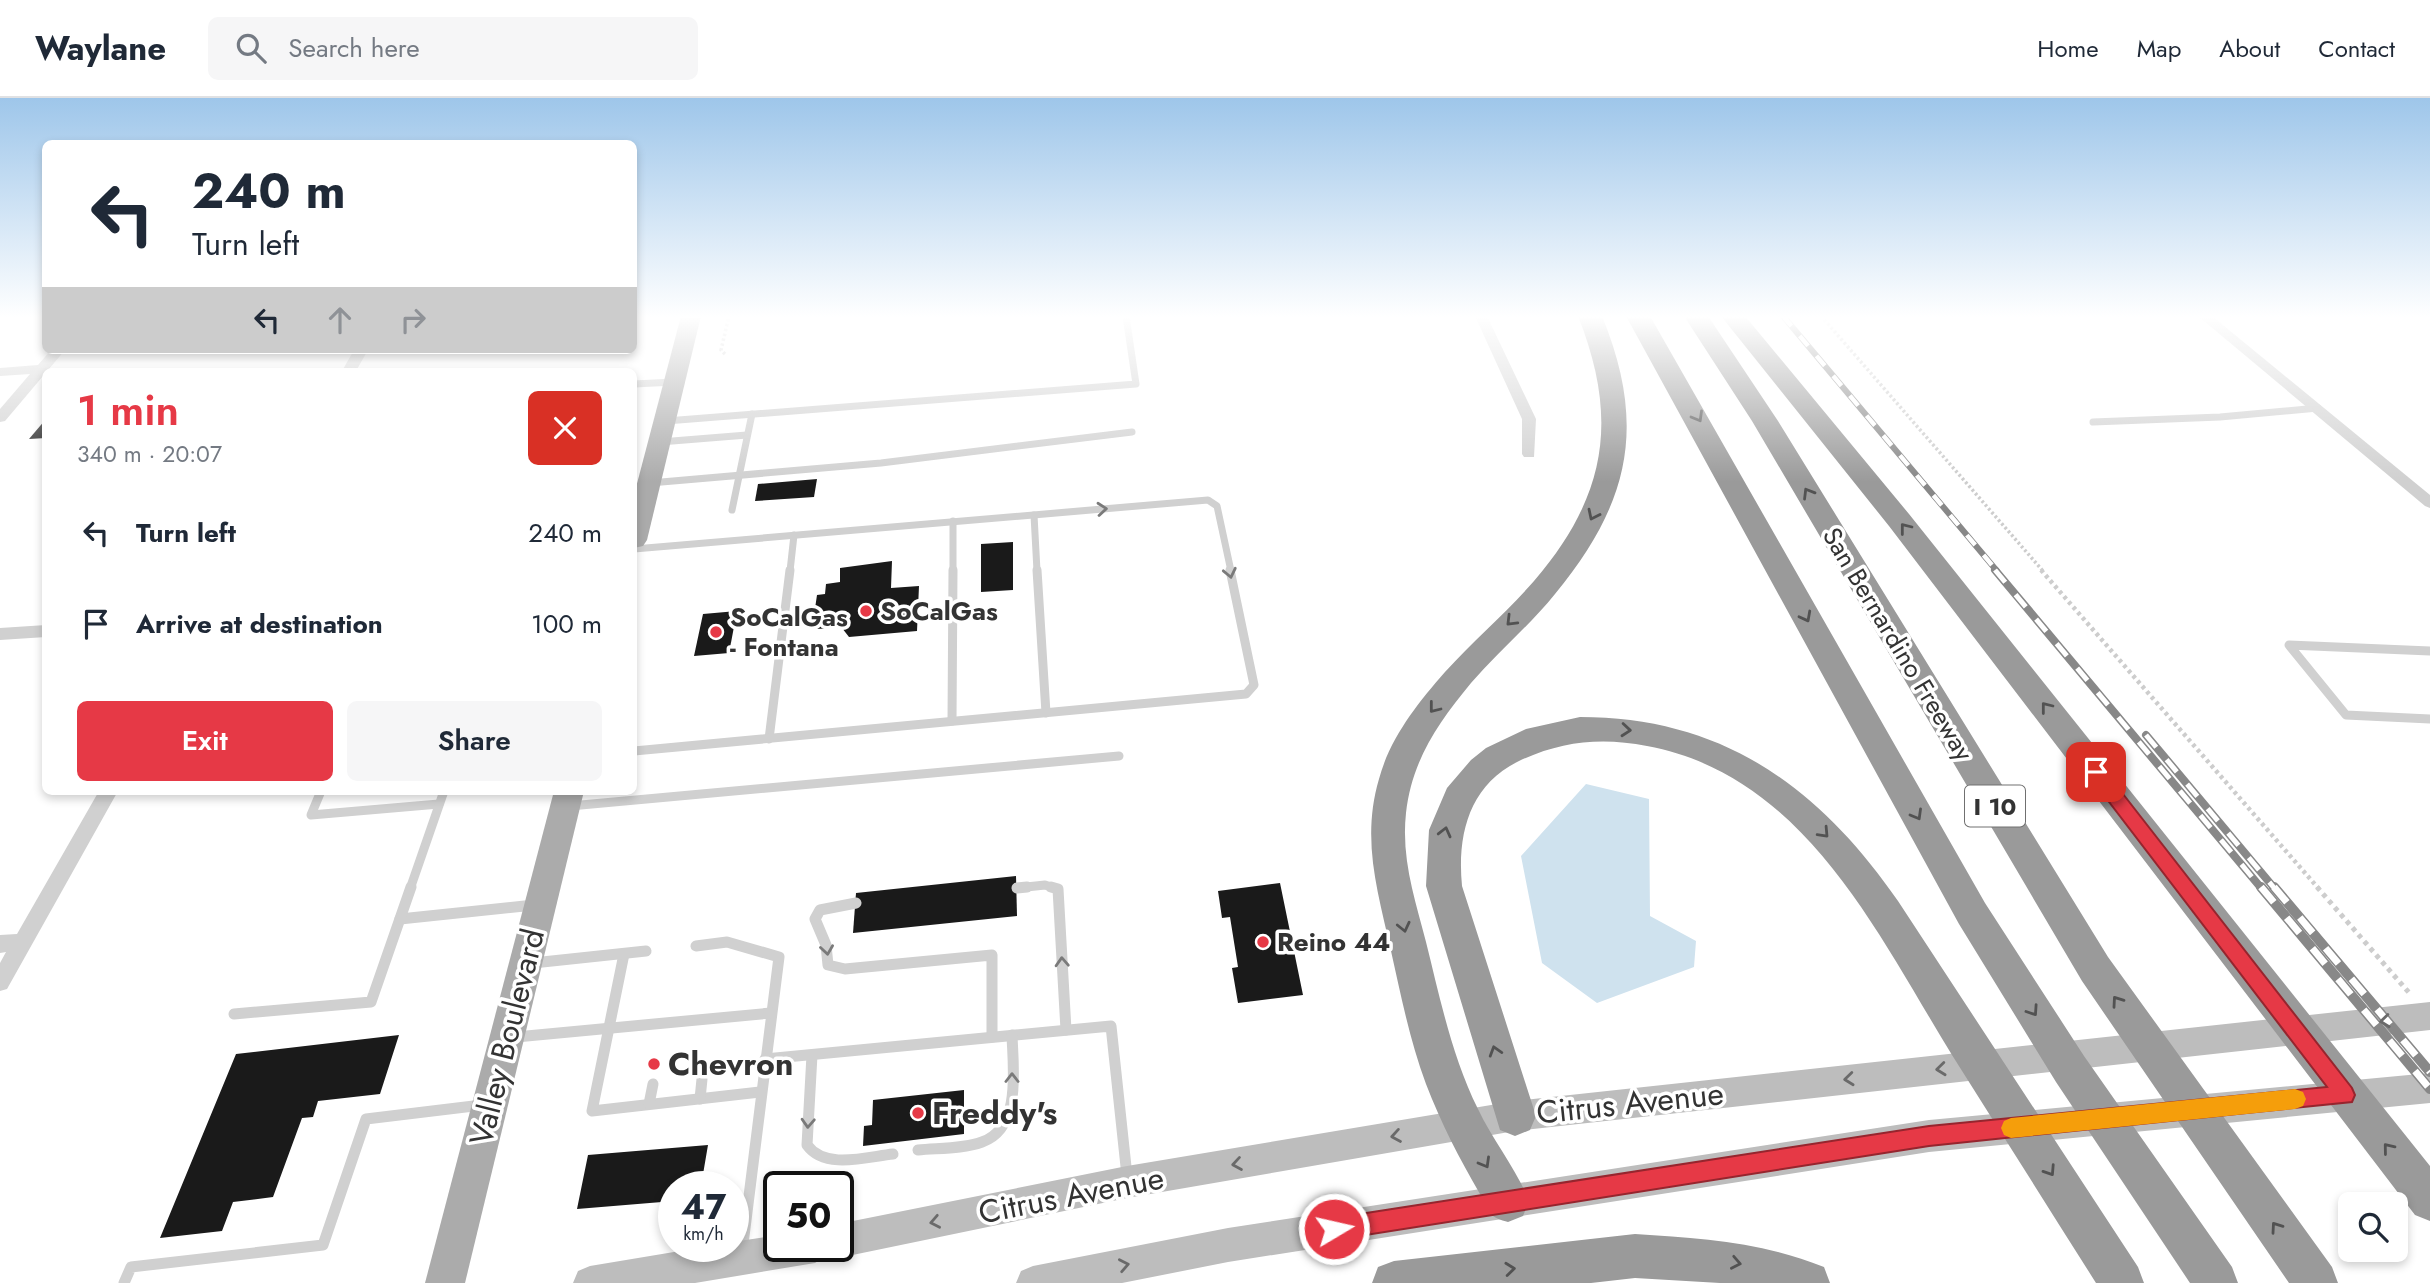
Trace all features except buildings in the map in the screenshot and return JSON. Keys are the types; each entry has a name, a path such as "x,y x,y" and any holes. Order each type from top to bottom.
{"highway":[{"path":"1508,1201 1463,1124 1432,1046 1388,861 1389,808 1398,768 1428,714 1477,655 1544,587 1577,544 1595,511 1614,450 1617,422 1615,389 1611,371"},
{"name":"I 10","path":"1671,371 1864,724 2023,996 2216,1283"},
{"name":"San Bernardino Freeway","path":"1732,371 1765,421 2095,969 2316,1283"},
{"path":"1778,371 1908,531 2345,1095 2430,1200"},
{"path":"1515,1116 1444,886 1441,849 1453,807 1465,787 1486,765 1520,745 1549,734 1605,729 1674,739 1723,758 1759,779 1799,808 1836,846 1912,958 2122,1283"},
{"path":"1394,1283 1635,1256 1722,1261 1808,1283"}],"main road":[{"path":"637,523 643,489 677,371"},
{"name":"Valley Boulevard","path":"445,1283 567,799"},
{"name":"Citrus Avenue","path":"854,1238 1127,1182 1515,1116 2340,1026 2421,1006"},
{"path":"1033,1283 1228,1245 1929,1136 2430,1088"},
{"path":"590,1283 734,1262"}],"street":[{"path":"0,418 39,371"},
{"path":"1507,371 1530,419 1530,454"},
{"path":"2273,371 2430,503"},
{"path":"0,634 42,631"},
{"path":"0,982 107,795"},
{"path":"0,944 23,942"}],"lane":[{"path":"661,432 752,414 1136,384 1134,371"},
{"path":"637,384 674,382"},
{"path":"2093,422 2220,417 2318,408"},
{"path":"732,510 752,414"},
{"path":"661,432 747,435"},
{"path":"643,489 738,475 881,463 1132,432"},
{"path":"637,549 1208,500 1217,506 1254,685 1245,694 637,751"},
{"path":"1034,514 1046,713"},
{"path":"952,721 953,522"},
{"path":"769,739 794,535"},
{"path":"2430,651 2289,645 2346,715 2430,719"},
{"path":"637,794 1119,756"},
{"path":"319,795 311,815 439,804"},
{"path":"234,1014 371,1002 442,795"},
{"path":"567,799 618,795"},
{"path":"1017,888 1045,885 1058,889 1066,1030"},
{"path":"856,903 821,910 815,919 818,932 826,940 828,965 845,970 992,955 992,1037"},
{"path":"400,919 541,904"},
{"path":"696,946 727,943 779,957 749,1190"},
{"path":"526,964 646,951"},
{"path":"624,954 592,1111 760,1092"},
{"path":"507,1037 610,1027 710,1022 771,1013"},
{"path":"765,1059 1111,1026 1127,1182"},
{"path":"918,1150 985,1142 998,1133 1011,1111 1012,1035"},
{"path":"812,1055 807,1145 815,1156 828,1160 893,1154"},
{"path":"700,1099 702,1079"},
{"path":"649,1104 653,1084"},
{"path":"124,1283 131,1267 323,1245 366,1119 490,1104"}],"path":[{"path":"1869,371 2421,1006"}],"water":[{"path":"1586,784 1649,799 1650,916 1696,941 1694,967 1597,1003 1542,963 1521,856"}],"railway":[{"path":"1829,371 1997,571"},
{"path":"1995,570 2262,889"},
{"path":"2146,735 2275,889"},
{"path":"2261,887 2430,1089"},
{"path":"2274,887 2430,1072"}],"slow traffic":[{"path":"2011,1128 2295,1099"}],"place":[{"name":"SoCalGas","path":"866,611"},
{"name":"SoCalGas - Fontana","path":"716,632"},
{"name":"Reino 44","path":"1263,942"},
{"name":"Chevron","path":"654,1064"},
{"name":"Freddy's","path":"918,1113"}],"route":[{"path":"1334,1229 1929,1136 2345,1095 2096,772"}]}
